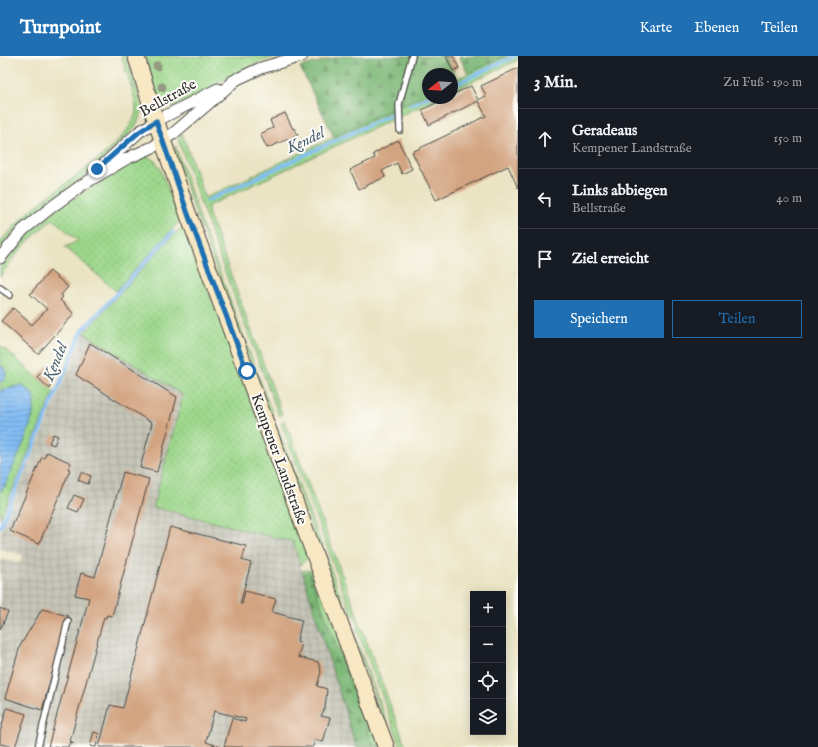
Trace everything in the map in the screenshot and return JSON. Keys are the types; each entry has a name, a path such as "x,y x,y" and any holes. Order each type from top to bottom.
{"street":[{"name":"Kempener Landstraße","path":"136,56 162,140 188,214 386,747"},
{"name":"Bellstraße","path":"82,185 97,169 139,132 156,121 238,78 261,68 302,56"},
{"name":"Bellstraße","path":"0,258 23,230 82,185 126,159 153,147 174,133 238,78"}],"lane":[{"path":"400,130 399,104 412,56"},
{"path":"0,288 10,295"},
{"path":"38,747 68,621"}],"shaded area":[{"path":"84,333 183,395 153,507 293,542 356,747 0,747 0,559 20,563 23,555 0,549 0,533"}],"green space":[{"path":"121,56 126,56 142,106 142,112 135,128 97,165 40,208 18,228 0,248 0,242 25,216 42,201 97,160 125,133 133,120 136,104"},
{"path":"145,56 279,56 242,71 173,107 161,102 156,94"},
{"path":"341,56 446,56 452,68 422,68 422,96 334,137 300,67"},
{"path":"459,56 506,56 468,74"},
{"path":"506,56 518,56 518,60 458,88 458,78"},
{"path":"422,96 422,104 425,104 208,206 209,215 282,414 279,416 218,253 178,139 182,133 205,198"},
{"path":"175,145 202,224 273,415 270,415 192,204 175,153"},
{"path":"147,156 155,161 160,168 180,221 116,291 65,247 78,241 53,219 24,246 0,277 0,268 20,242 50,214 126,163"},
{"path":"182,227 224,329 309,557 300,565 293,542 153,507 183,395 84,333"},
{"path":"0,346 54,392 0,519 0,492 4,487 30,425 34,409 14,386 0,391 0,382 4,380 4,368 0,364"},
{"path":"285,421 406,747 401,747 356,627 358,624 355,616 352,615 281,423"},
{"path":"277,426 347,613 346,614 343,613 275,428"},
{"path":"302,571 315,571 380,747 374,747 309,572 303,574"},
{"path":"309,572 374,747 356,747 303,574"},
{"path":"353,631 396,747 393,747 352,632"}],"water":[{"path":"0,364 5,370 6,374 4,380 0,382"},
{"path":"21,385 33,395 33,415 19,455 4,487 0,492 0,391"}],"building":[{"path":"446,56 453,56 459,68 452,68"},
{"path":"518,68 518,188 508,166 436,200 412,152 486,116 478,101 429,125 422,110 434,104 458,104 458,92 471,86 478,100 486,96 481,86"},
{"path":"285,113 293,129 294,128 298,135 267,148 260,134 273,128 270,120"},
{"path":"398,140 412,169 402,174 397,163 382,171 385,177 359,189 350,170 375,158 373,154"},
{"path":"50,271 68,287 61,295 63,297 60,300 74,314 38,354 1,321 13,308 32,325 47,309 30,294"},
{"path":"90,343 177,397 157,472 140,468 152,423 76,375"},
{"path":"48,365 55,370 50,389 37,377"},
{"path":"53,434 58,436 54,445 49,443"},
{"path":"47,452 71,463 68,469 70,470 39,544 10,531 42,457 44,458"},
{"path":"81,472 91,476 88,484 78,480"},
{"path":"123,472 149,479 112,616 107,615 106,618 104,617 70,741 74,743 70,742 68,747 48,747 89,598 75,595 81,573 95,577"},
{"path":"74,495 84,499 78,512 68,508"},
{"path":"170,527 246,546 242,560 251,563 240,604 242,604 245,591 276,599 272,612 302,620 297,641 302,643 298,657 318,662 321,672 317,686 327,689 325,708 321,716 330,718 323,742 315,740 313,747 224,747 232,718 245,722 246,719 214,711 206,742 221,747 99,747 110,705 123,708"},
{"path":"0,608 8,612 0,630"},
{"path":"42,609 68,616 42,710 5,698 20,646"},
{"path":"7,708 26,714 15,747 0,744 0,732"},
{"path":"94,732 99,734 96,747 90,746"}],"waterway":[{"name":"Kendel","path":"458,83 515,56"},
{"name":"Kendel","path":"410,105 422,100"},
{"name":"Kendel","path":"207,201 394,113"},
{"name":"Kendel","path":"0,527 82,331 173,232"}],"route":[{"path":"97,169 139,132 156,121 188,214 247,371"}]}
